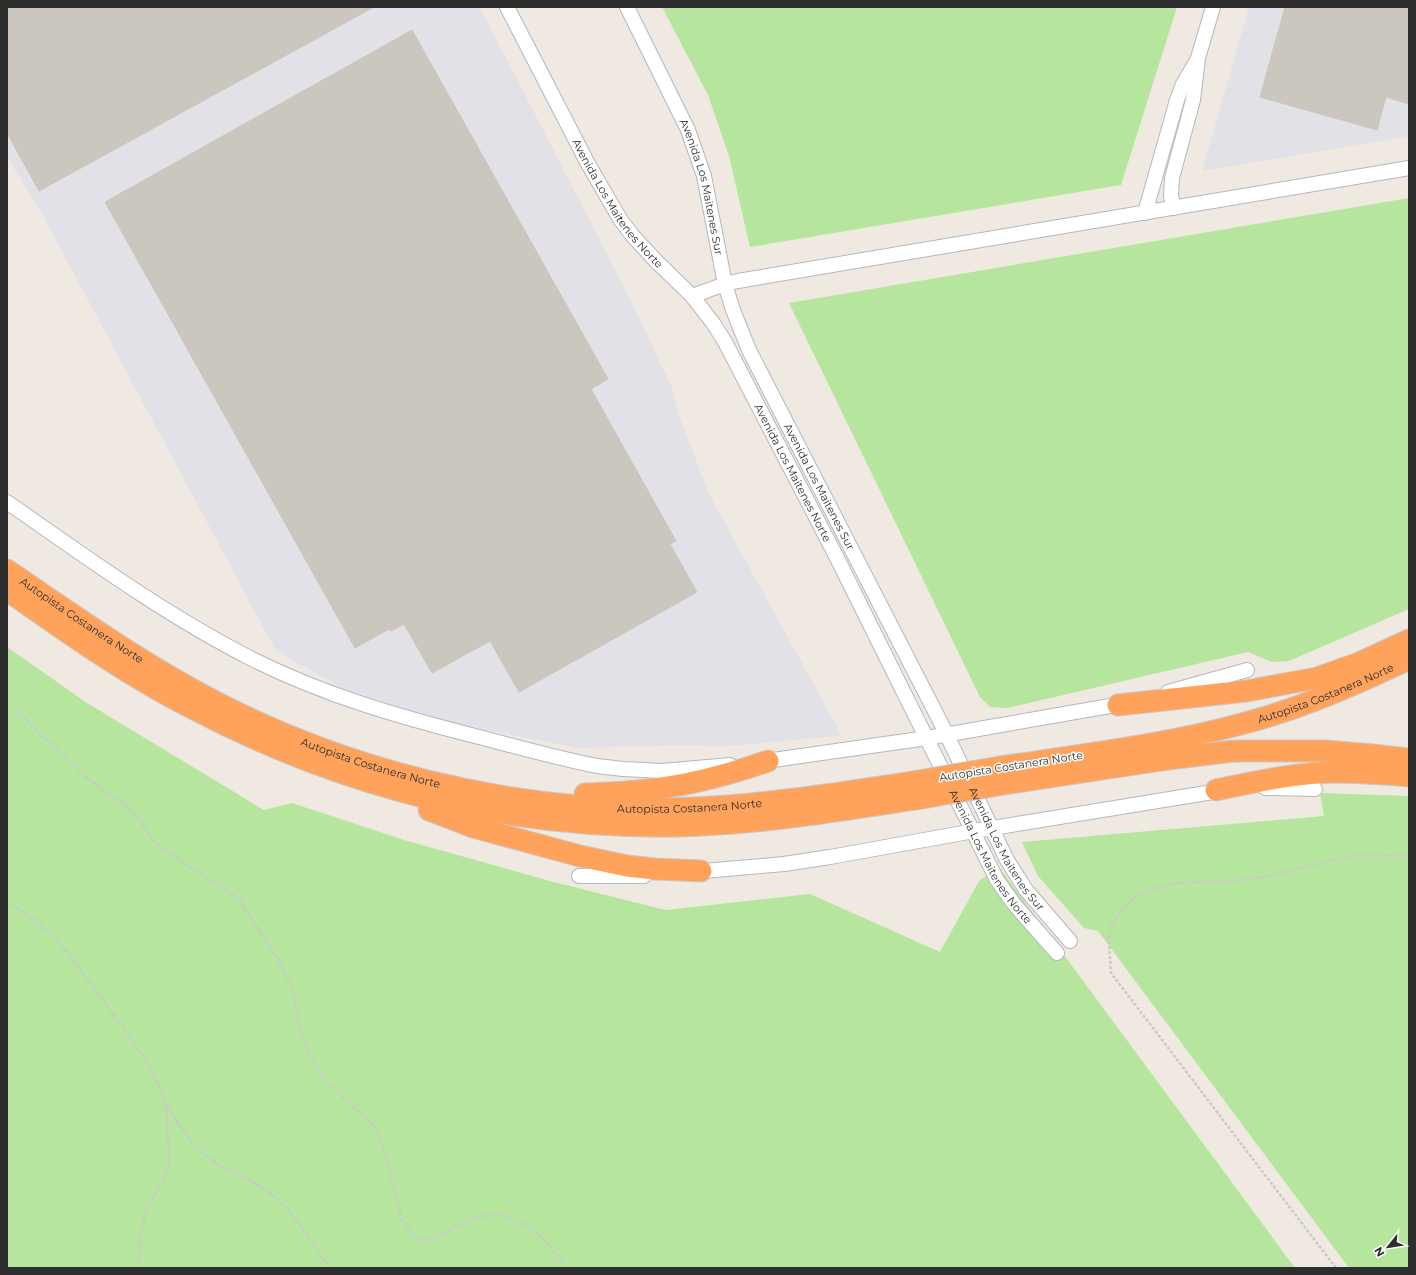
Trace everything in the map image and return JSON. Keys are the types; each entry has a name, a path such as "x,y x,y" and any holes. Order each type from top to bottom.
{"highway":[{"name":"Autopista Costanera Norte","path":"7,570 92,628 137,656 194,690 246,717 337,753 389,771 442,784 501,796 542,802 619,808 667,808 734,805 808,797 917,790"},
{"name":"Autopista Costanera Norte","path":"7,590 68,633 147,683 185,705 270,746 372,784 428,799 490,812 566,822 631,826 694,825 771,819 917,790 1005,775 1198,734 1246,723 1327,695 1409,659"},
{"path":"1118,705 1246,691 1302,682 1333,673 1409,640"},
{"name":"Autopista Costanera Norte","path":"1005,775 1234,751 1300,750 1409,759"},
{"path":"442,784 562,794 630,792 696,782 730,774 768,761"},
{"path":"1216,790 1304,774 1358,772 1409,776"},
{"path":"372,784 437,813 473,826 556,850 627,866 701,871"}],"street":[{"name":"Avenida Los Maitenes Norte","path":"507,7 588,162 620,219 654,260 692,296 713,323 725,342 836,556 1004,890 1014,904 1057,953"},
{"name":"Avenida Los Maitenes Sur","path":"627,7 688,130 696,150 704,176 725,284 736,317 750,350 947,735 1007,860 1020,881 1070,941"},
{"path":"1174,208 1171,196 1172,178 1192,100 1198,58 1212,7"},
{"path":"1145,213 1177,100 1198,58"},
{"path":"692,296 725,284 1409,168"},
{"path":"7,502 129,587 189,625 276,671 351,701 441,728 597,766 662,771 768,761 927,738 1118,705 1247,670"},
{"path":"836,556 852,549"},
{"path":"579,876 633,876 792,863 1216,790 1280,788 1315,789"}],"path":[{"path":"7,707 19,713 86,777 133,811 155,842 185,864 223,887 240,901 279,961 292,988 299,1026 311,1058 327,1083 375,1126 385,1152 402,1220 412,1233 424,1241 436,1237 475,1217 502,1214 526,1225 544,1239 567,1268"},
{"path":"1336,1268 1111,973 1109,943 1111,926 1121,911 1132,899 1151,889 1178,883 1258,878 1352,856 1409,855"},
{"path":"7,904 34,919 58,942 102,998 150,1066 166,1105 191,1142 218,1165 250,1180 277,1198 294,1218 330,1268"},
{"path":"138,1268 141,1234 146,1210 163,1182 169,1162 166,1105"}],"shaded area":[{"path":"7,7 480,7 632,303 672,388 680,419 710,496 836,725 840,736 718,747 694,745 578,748 438,720 342,688 276,651 43,216 7,157"},
{"path":"1249,7 1409,7 1409,136 1202,171"}],"green space":[{"path":"662,7 1177,7 1121,185 750,247 729,156 708,95"},
{"path":"1409,198 1409,609 1289,661 1272,662 1248,652 1007,708 990,707 980,697 789,303"},
{"path":"7,647 87,703 264,810 292,803 404,840 550,881 666,910 810,894 940,952 979,881 999,867 1295,1268 7,1268"},
{"path":"1320,793 1409,796 1409,1268 1349,1268 1098,931 1084,928 1038,876 1022,842 1324,816"}],"building":[{"path":"7,7 374,7 39,191 7,133"},
{"path":"1285,7 1409,7 1409,104 1386,97 1377,130 1260,97"},
{"path":"412,30 608,379 591,389 676,541 670,544 697,592 519,692 490,641 432,673 404,624 391,631 389,629 355,648 105,202"}]}
